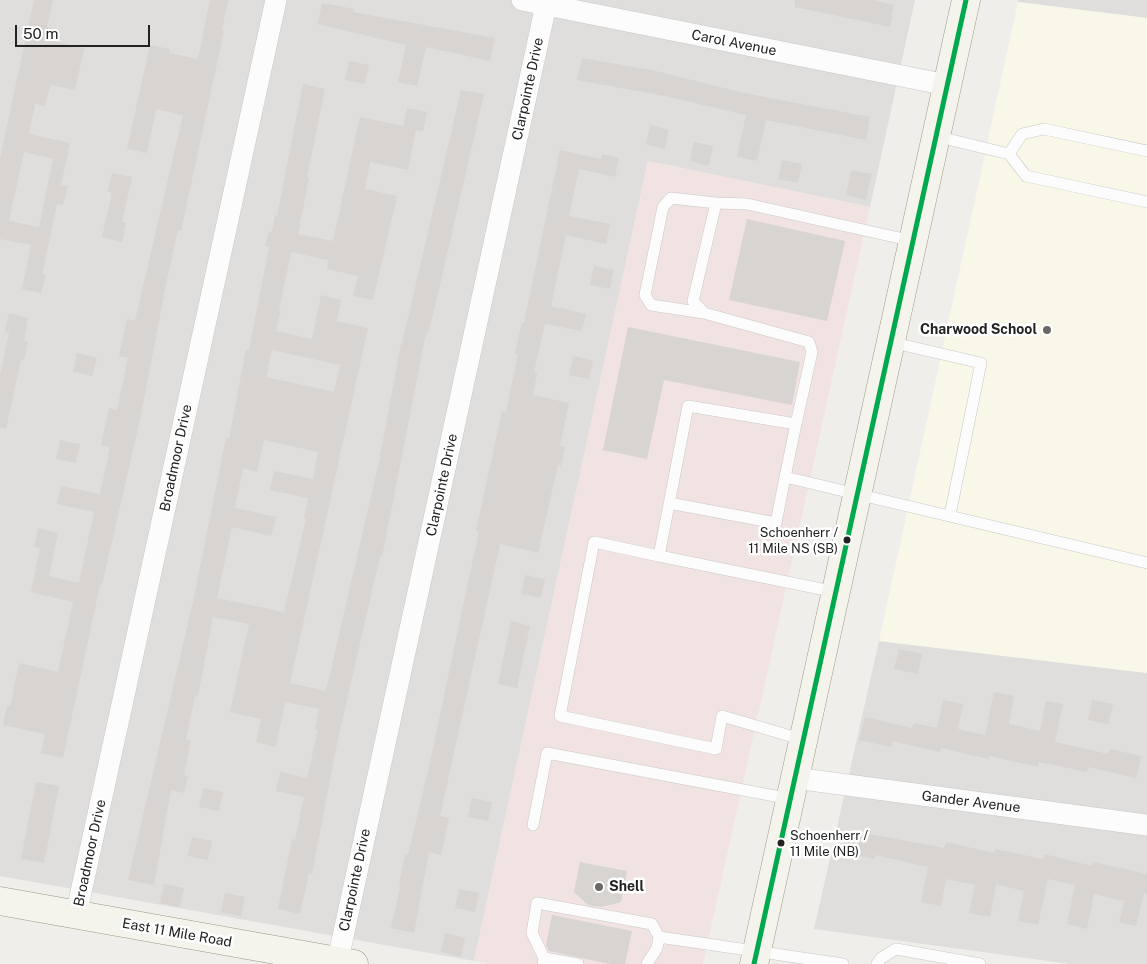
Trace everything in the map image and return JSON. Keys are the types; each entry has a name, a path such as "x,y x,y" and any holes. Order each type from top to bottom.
{"main road":[{"path":"756,957 966,0"},
{"name":"East 11 Mile Road","path":"0,901 343,963"}],"street":[{"name":"Broadmoor Drive","path":"76,915 276,0"},
{"name":"Carol Avenue","path":"522,0 947,85"},
{"name":"Clarpointe Drive","path":"343,963 546,5"},
{"name":"Gander Avenue","path":"793,788 1147,825"}],"lane":[{"path":"1009,154 1022,134 1044,128 1147,150"},
{"path":"935,136 1009,154 1026,176 1147,202"},
{"path":"669,503 776,523 812,352 810,342 704,313 651,305 645,295 663,207 671,198 747,204 913,241"},
{"path":"704,313 694,301 716,203"},
{"path":"890,342 981,363 950,515"},
{"path":"659,556 688,406 796,424"},
{"path":"785,477 1147,563"},
{"path":"804,740 722,716 716,749 560,716 594,542 836,592"},
{"path":"532,825 547,753 793,788"},
{"path":"578,964 544,961 532,933 537,903 652,924 659,937 657,948 647,964"},
{"path":"659,937 756,957 843,964"},
{"path":"877,964 881,958 896,949 980,964"}],"shaded area":[{"path":"0,0 915,0 870,207 648,161 474,961 0,876"},
{"path":"1018,0 1147,0 1147,18 1018,2"},
{"name":"Charwood School","path":"1018,2 1147,18 1147,673 879,641"},
{"path":"648,161 870,207 703,964 490,964 474,961"},
{"path":"879,641 1147,673 1147,964 1070,964 814,929"}],"building":[{"path":"34,0 53,0 47,27 51,28 48,40 84,48 75,90 50,85 45,106 35,104 29,134 70,143 61,185 68,186 63,205 57,204 42,274 46,274 41,293 22,289 31,245 0,239 0,158","holes":["24,152 53,159 39,227 9,221"]},
{"path":"210,0 228,0 222,30 224,31 181,231 178,230 168,274 141,415 102,585 100,585 63,758 41,753 45,734 3,725 7,706 10,707 19,663 58,672 73,602 31,592 40,548 34,547 38,528 58,533 49,576 79,583 94,512 57,504 61,486 100,494 110,447 101,445 109,408 117,410 128,358 119,356 127,319 135,321 183,115 156,109 147,153 127,149 150,45 170,49 169,53 198,59"},
{"path":"795,0 872,0 894,5 890,27 795,7"},
{"path":"322,3 354,9 353,12 495,38 490,61 426,47 417,86 398,82 406,45 318,24"},
{"path":"582,58 656,71 744,93 870,117 866,140 766,120 757,161 737,157 746,115 665,96 577,80"},
{"path":"349,61 369,65 365,84 345,80"},
{"path":"303,84 325,89 307,177 309,178 298,234 333,241 360,117 403,126 407,108 427,112 423,131 416,130 408,170 370,162 365,189 397,196 373,300 353,296 358,276 327,269 328,260 291,252 279,310 281,310 276,331 312,339 321,295 341,300 337,321 368,328 290,683 326,691 379,462 401,344 461,90 484,94 439,289 428,334 426,333 382,557 380,556 336,748 312,874 309,873 300,914 278,909 292,839 295,840 304,797 276,791 280,772 307,778 318,730 315,729 319,709 285,702 276,747 256,742 261,719 230,712 249,624 213,617 198,696 195,696 186,739 191,740 184,775 188,776 184,793 171,790 154,885 128,880 193,602 226,438 229,439 246,349 249,350 269,247 265,246 269,231 272,232 275,215 277,216","holes":["272,350 340,365 334,392 266,377","264,440 318,452 313,479 274,471 270,490 308,498 304,518 306,519 284,612 217,598 232,527 271,536 276,517 235,508 243,468 257,472"]},
{"path":"650,125 669,130 665,149 646,144"},
{"path":"694,142 713,146 709,166 690,161"},
{"path":"560,150 601,159 602,154 619,158 615,177 579,169 569,216 610,224 606,244 566,235 551,306 586,314 582,331 545,324 534,372 537,373 533,395 569,403 560,446 565,447 561,466 558,465 538,553 500,544 440,816 449,818 441,855 429,852 414,933 391,928 401,884 399,884 405,854 408,854 429,767 479,531 476,531 502,411 506,412 518,354 515,353 522,322 524,323"},
{"path":"782,160 802,164 798,183 778,179"},
{"path":"851,170 872,174 866,200 846,195"},
{"path":"112,173 132,177 122,222 126,223 122,242 102,237 112,193 108,192"},
{"path":"747,219 845,241 827,321 729,300"},
{"path":"594,266 614,270 610,289 590,285"},
{"path":"9,313 28,318 24,341 28,341 24,360 21,360 6,429 0,428 0,375 9,333 5,332"},
{"path":"628,327 800,362 792,405 664,380 647,459 603,450"},
{"path":"77,353 97,358 92,376 73,372"},
{"path":"573,356 593,361 589,379 569,375"},
{"path":"60,440 80,444 76,463 56,459"},
{"path":"525,575 545,579 541,598 521,594"},
{"path":"511,621 530,626 517,688 498,684"},
{"path":"899,649 922,654 918,674 894,669"},
{"path":"994,692 1014,696 1009,724 1040,731 1046,701 1063,704 1055,742 1108,754 1110,749 1141,756 1136,778 1088,767 1087,772 1039,762 1038,767 989,756 989,759 941,748 940,752 892,741 891,747 859,740 865,717 912,728 914,723 937,728 943,700 963,704 958,729 985,735"},
{"path":"1092,700 1113,704 1108,724 1088,720"},
{"path":"36,782 59,786 44,863 21,859"},
{"path":"203,788 223,792 219,811 199,807"},
{"path":"472,798 492,802 488,821 468,817"},
{"path":"848,830 944,848 946,842 994,853 995,849 1043,859 1044,854 1092,866 1093,862 1147,874 1147,894 1144,893 1136,926 1119,922 1124,901 1094,894 1087,929 1067,924 1075,885 1048,879 1038,925 1018,921 1024,891 996,884 990,917 969,913 975,885 946,879 941,906 921,902 928,867 875,855 875,859 843,852"},
{"path":"192,837 212,841 208,860 188,856"},
{"path":"580,862 627,871 621,902 602,907 588,905 574,892"},
{"path":"164,884 184,888 180,907 160,903"},
{"path":"459,889 479,893 475,912 455,908"},
{"path":"225,893 245,897 241,916 221,912"},
{"path":"552,915 632,931 625,964 610,964 549,951 546,945"},
{"path":"445,933 465,938 461,957 441,952"}],"transit line":[{"path":"754,964 966,0"}],"place":[{"name":"Charwood School","path":"1047,330"},
{"name":"Schoenherr / 11 Mile NS (SB)","path":"847,540"},
{"name":"Schoenherr / 11 Mile (NB)","path":"781,843"},
{"name":"Shell","path":"599,887"}]}
